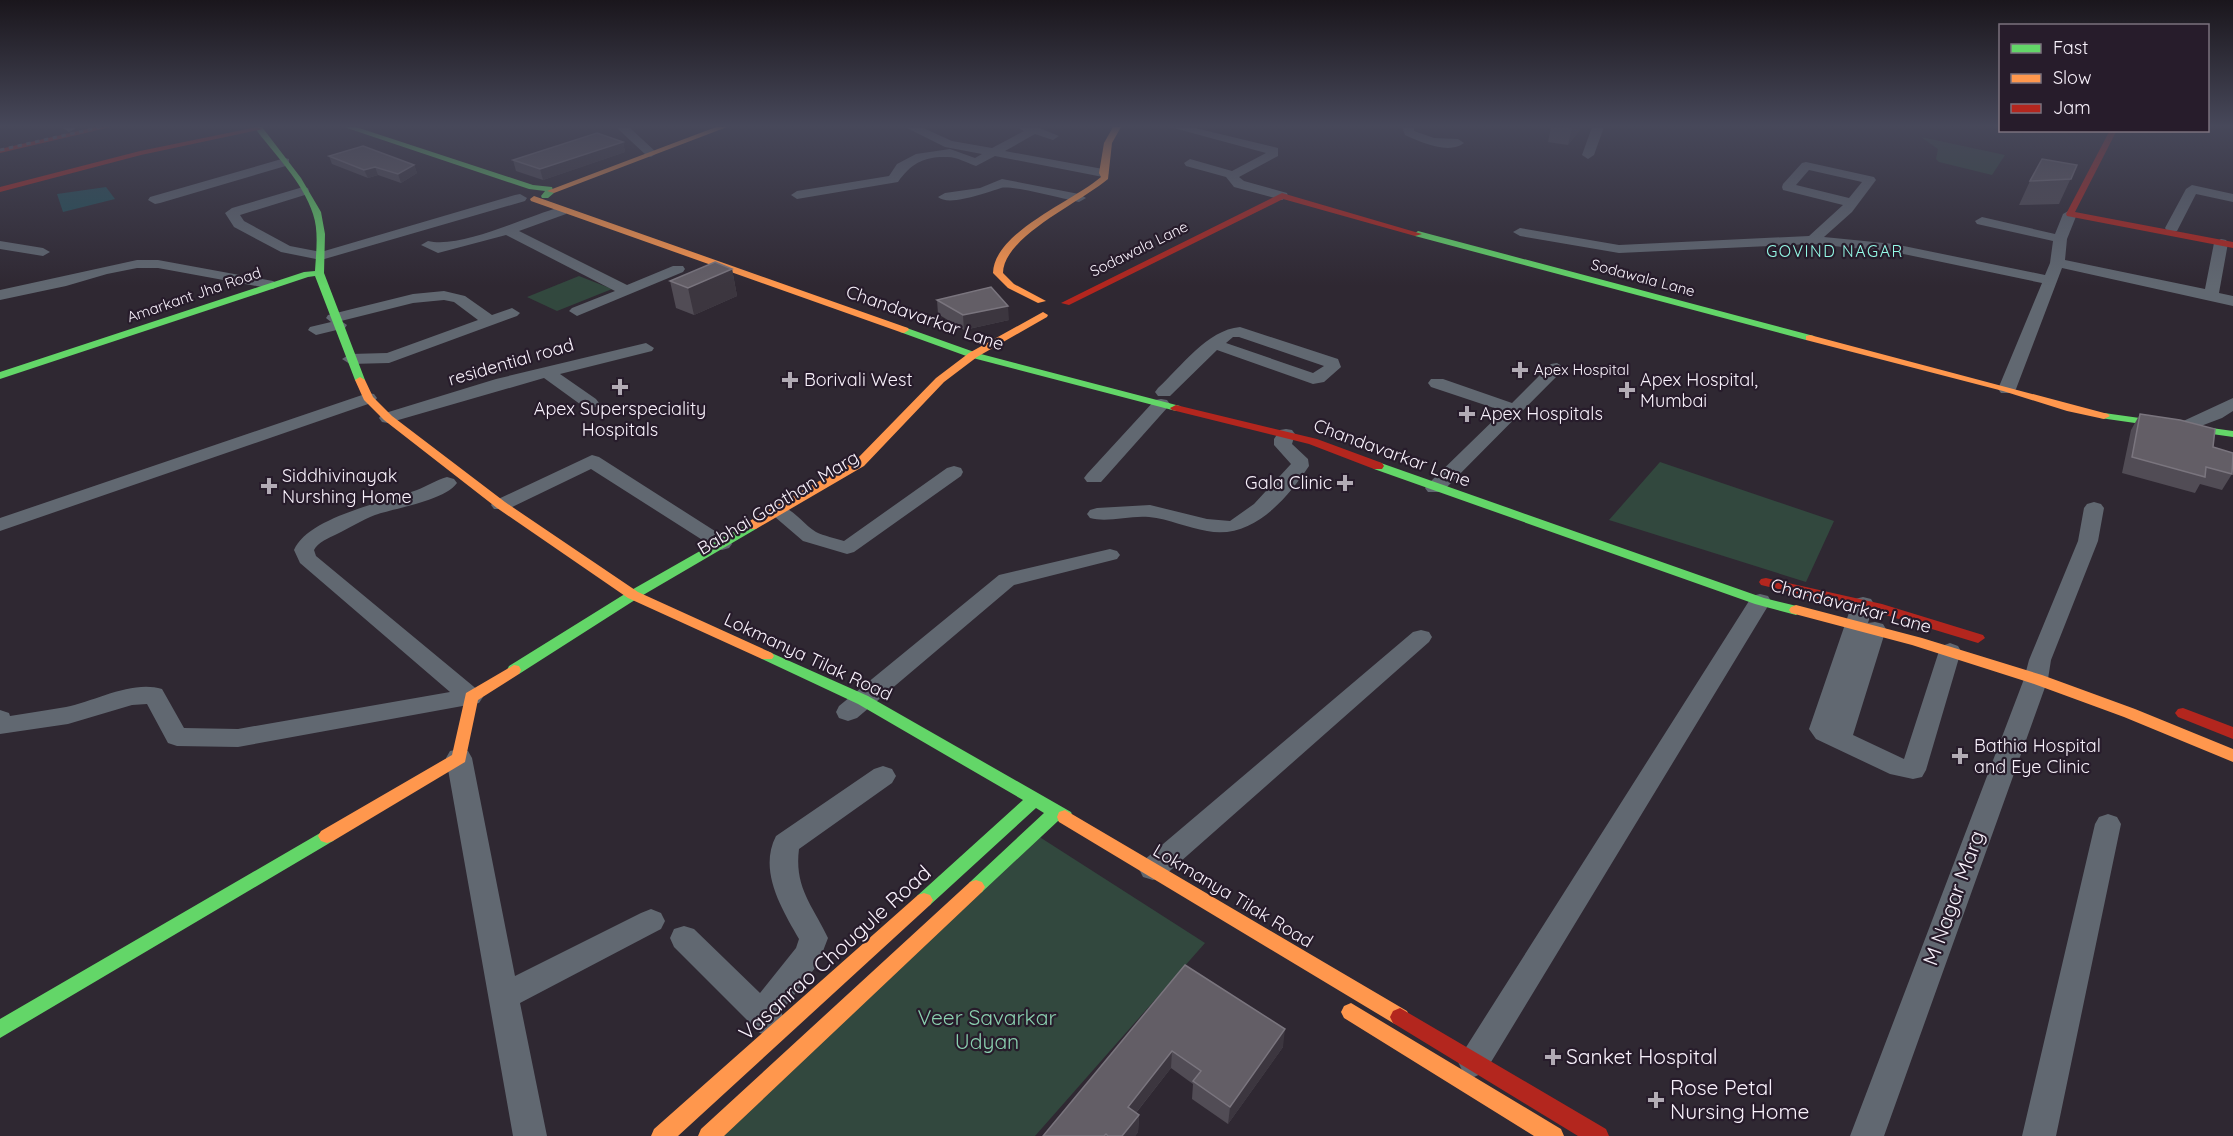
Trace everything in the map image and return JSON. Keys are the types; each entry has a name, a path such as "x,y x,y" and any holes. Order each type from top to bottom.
{"street":[{"path":"0,188 32,180"},
{"path":"155,200 223,180"},
{"path":"292,180 317,213 318,256 311,277"},
{"name":"Chandavarkar Lane","path":"497,180 982,353"},
{"path":"299,192 232,213 233,219 286,249 318,256 536,193 571,180"},
{"path":"797,195 890,180"},
{"path":"1049,191 1065,180"},
{"path":"1053,310 1005,281 998,273 997,266 1004,253 1017,239 1079,198 1101,180"},
{"path":"1234,180 1239,184 1282,196"},
{"path":"1794,180 1788,187 1852,203"},
{"path":"1813,240 1852,203 1868,180"},
{"path":"2007,389 2057,263 2060,239 2088,180"},
{"path":"945,197 983,191 1002,183 1079,198"},
{"path":"2172,228 2192,189 2233,198"},
{"name":"Chandavarkar Lane","path":"536,193 561,211 982,353 1163,398 1648,546"},
{"name":"Sodawala Lane","path":"982,353 1053,310 1282,196 1600,284 2007,389 2071,409 2233,434"},
{"path":"428,245 438,249 507,230 561,211"},
{"path":"2072,212 2172,228 2229,242"},
{"path":"2072,212 2229,242"},
{"path":"1982,221 2060,239"},
{"path":"507,230 627,291"},
{"path":"1520,232 1619,249 1813,240 1904,250 2050,280"},
{"path":"2211,295 2229,242"},
{"path":"0,245 43,252"},
{"path":"2057,263 2233,301"},
{"path":"0,296 137,264 158,264 273,285"},
{"path":"577,312 678,269"},
{"name":"Amarkant Jha Road","path":"0,381 273,285 311,277"},
{"name":"Lokmanya Tilak Road","path":"311,277 332,306 329,328"},
{"path":"329,328 422,297 441,294 455,297 490,321"},
{"name":"Lokmanya Tilak Road","path":"317,312 350,359 355,402 388,418 501,505 633,595 852,709 1034,800 1153,868 1598,1136"},
{"path":"350,359 389,358 512,313"},
{"path":"1094,478 1163,398 1214,344 1228,333 1240,332 1332,363 1333,367 1313,379 1214,344"},
{"name":"residential road","path":"388,418 547,372 646,348"},
{"name":"Amarkant Jha Road","path":"0,376 59,355 80,351"},
{"path":"959,383 982,353"},
{"name":"Babhai Gaothan Marg","path":"648,602 860,463 940,380 982,353"},
{"path":"1441,482 1557,368"},
{"path":"547,372 590,403"},
{"path":"1437,382 1516,410"},
{"name":"Chandavarkar Lane","path":"1163,398 1269,416 1382,452"},
{"path":"0,525 355,402"},
{"path":"2185,428 2217,414 2233,403"},
{"name":"Babhai Gaothan Marg","path":"471,697 633,595 722,544 869,471 917,424"},
{"path":"1097,514 1129,509 1156,511 1221,526 1234,526 1260,509 1300,466 1301,463 1296,456 1284,446 1283,439 1286,434"},
{"name":"Chandavarkar Lane","path":"1404,460 1441,482 1756,589 1864,620 1950,651 2039,665 2116,707 2233,756"},
{"path":"501,505 592,461 722,544"},
{"path":"783,515 810,537 847,548 954,472"},
{"path":"446,483 425,494 365,512 321,534 307,543 304,550 308,560 471,697"},
{"name":"M Nagar Marg","path":"1867,1136 2039,665 2088,541 2094,508"},
{"path":"852,709 1007,580 1110,555"},
{"path":"1474,1062 1756,589"},
{"name":"Chandavarkar Lane","path":"1756,589 1864,620 1990,642"},
{"path":"599,594 616,606 632,613"},
{"path":"616,606 648,602"},
{"path":"1864,620 1821,724 1821,729 1825,734 1899,767 1913,770 1950,651"},
{"path":"1153,868 1422,637"},
{"path":"1,724 68,715 132,697 154,695 177,738 238,738 471,697"},
{"path":"471,697 459,758 530,1136"},
{"path":"2171,708 2233,733"},
{"path":"0,1029 459,758"},
{"path":"684,938 771,1023 808,954 814,938 791,898 783,867 786,844 883,776"},
{"name":"Vasanrao Chougule Road","path":"662,1136 771,1023 1017,809 1034,800"},
{"path":"1017,809 1048,827"},
{"path":"709,1136 1048,827 1055,813"},
{"path":"2039,1136 2108,824"},
{"path":"503,997 651,921"},
{"path":"1342,1007 1553,1136"}],"green space":[{"path":"579,276 612,289 557,311 527,297"},
{"path":"1660,462 1834,521 1806,582 1609,520"},
{"name":"Veer Savarkar Udyan","path":"1038,836 1205,943 1035,1136 719,1136"}],"water":[{"path":"106,187 115,199 63,212 57,194"}],"building":[{"path":"715,262 732,269 688,288 670,281"},
{"path":"991,287 1008,306 963,315 937,300"},
{"path":"2140,414 2180,420 2215,429 2213,447 2233,453 2232,474 2206,467 2205,477 2132,457"},
{"path":"1185,965 1285,1029 1230,1107 1193,1081 1201,1071 1172,1051 1128,1107 1139,1115 1122,1136 1106,1134 1104,1136 1043,1136"}],"traffic: fast":[{"path":"298,180 319,218 321,251 319,273 360,380"},
{"path":"511,180 532,187 549,189 550,193 545,196"},
{"path":"1418,234 1810,338"},
{"path":"0,376 307,274 319,273"},
{"path":"904,330 973,355 1176,408"},
{"path":"2104,416 2233,434"},
{"path":"1378,466 1760,601 1796,610"},
{"path":"514,670 633,595 751,526"},
{"path":"767,656 863,700 1065,817"},
{"path":"924,900 1034,800"},
{"path":"976,887 1055,813"},
{"path":"0,1029 327,836"}],"traffic: slow":[{"path":"551,191 581,180"},
{"path":"1041,301 1017,290 1001,278 998,273 998,262 1005,251 1032,227 1090,190 1102,180"},
{"path":"534,199 904,330"},
{"path":"751,526 860,463 940,380 973,355 1043,315"},
{"path":"1810,338 2104,416"},
{"path":"360,380 368,398 388,418 501,505 633,595 767,656"},
{"path":"1796,610 1917,642 2036,679 2130,713 2233,756"},
{"path":"327,836 459,758 471,697 514,670"},
{"path":"1065,817 1400,1017"},
{"path":"709,1136 976,887"},
{"path":"662,1136 924,900"},
{"path":"1351,1012 1553,1136"}],"traffic: jam":[{"path":"0,190 38,180"},
{"path":"2088,180 2070,214 2233,245"},
{"path":"1066,303 1282,196 1418,234"},
{"path":"1176,408 1313,441 1378,466"},
{"path":"1766,582 1882,609 1978,638"},
{"path":"2183,713 2233,733"},
{"path":"1400,1017 1598,1136"}],"place":[{"name":"Apex Hospital","path":"1520,370"},
{"name":"Borivali West","path":"790,380"},
{"name":"Apex Superspeciality Hospitals","path":"620,387"},
{"name":"Apex Hospital, Mumbai","path":"1627,390"},
{"name":"Apex Hospitals","path":"1467,414"},
{"name":"Gala Clinic","path":"1345,483"},
{"name":"Siddhivinayak Nurshing Home","path":"269,486"},
{"name":"Bathia Hospital and Eye Clinic","path":"1960,756"},
{"name":"Sanket Hospital","path":"1553,1057"},
{"name":"Rose Petal Nursing Home","path":"1656,1100"}],"district":[{"name":"GOVIND NAGAR","path":"1835,251"}]}
